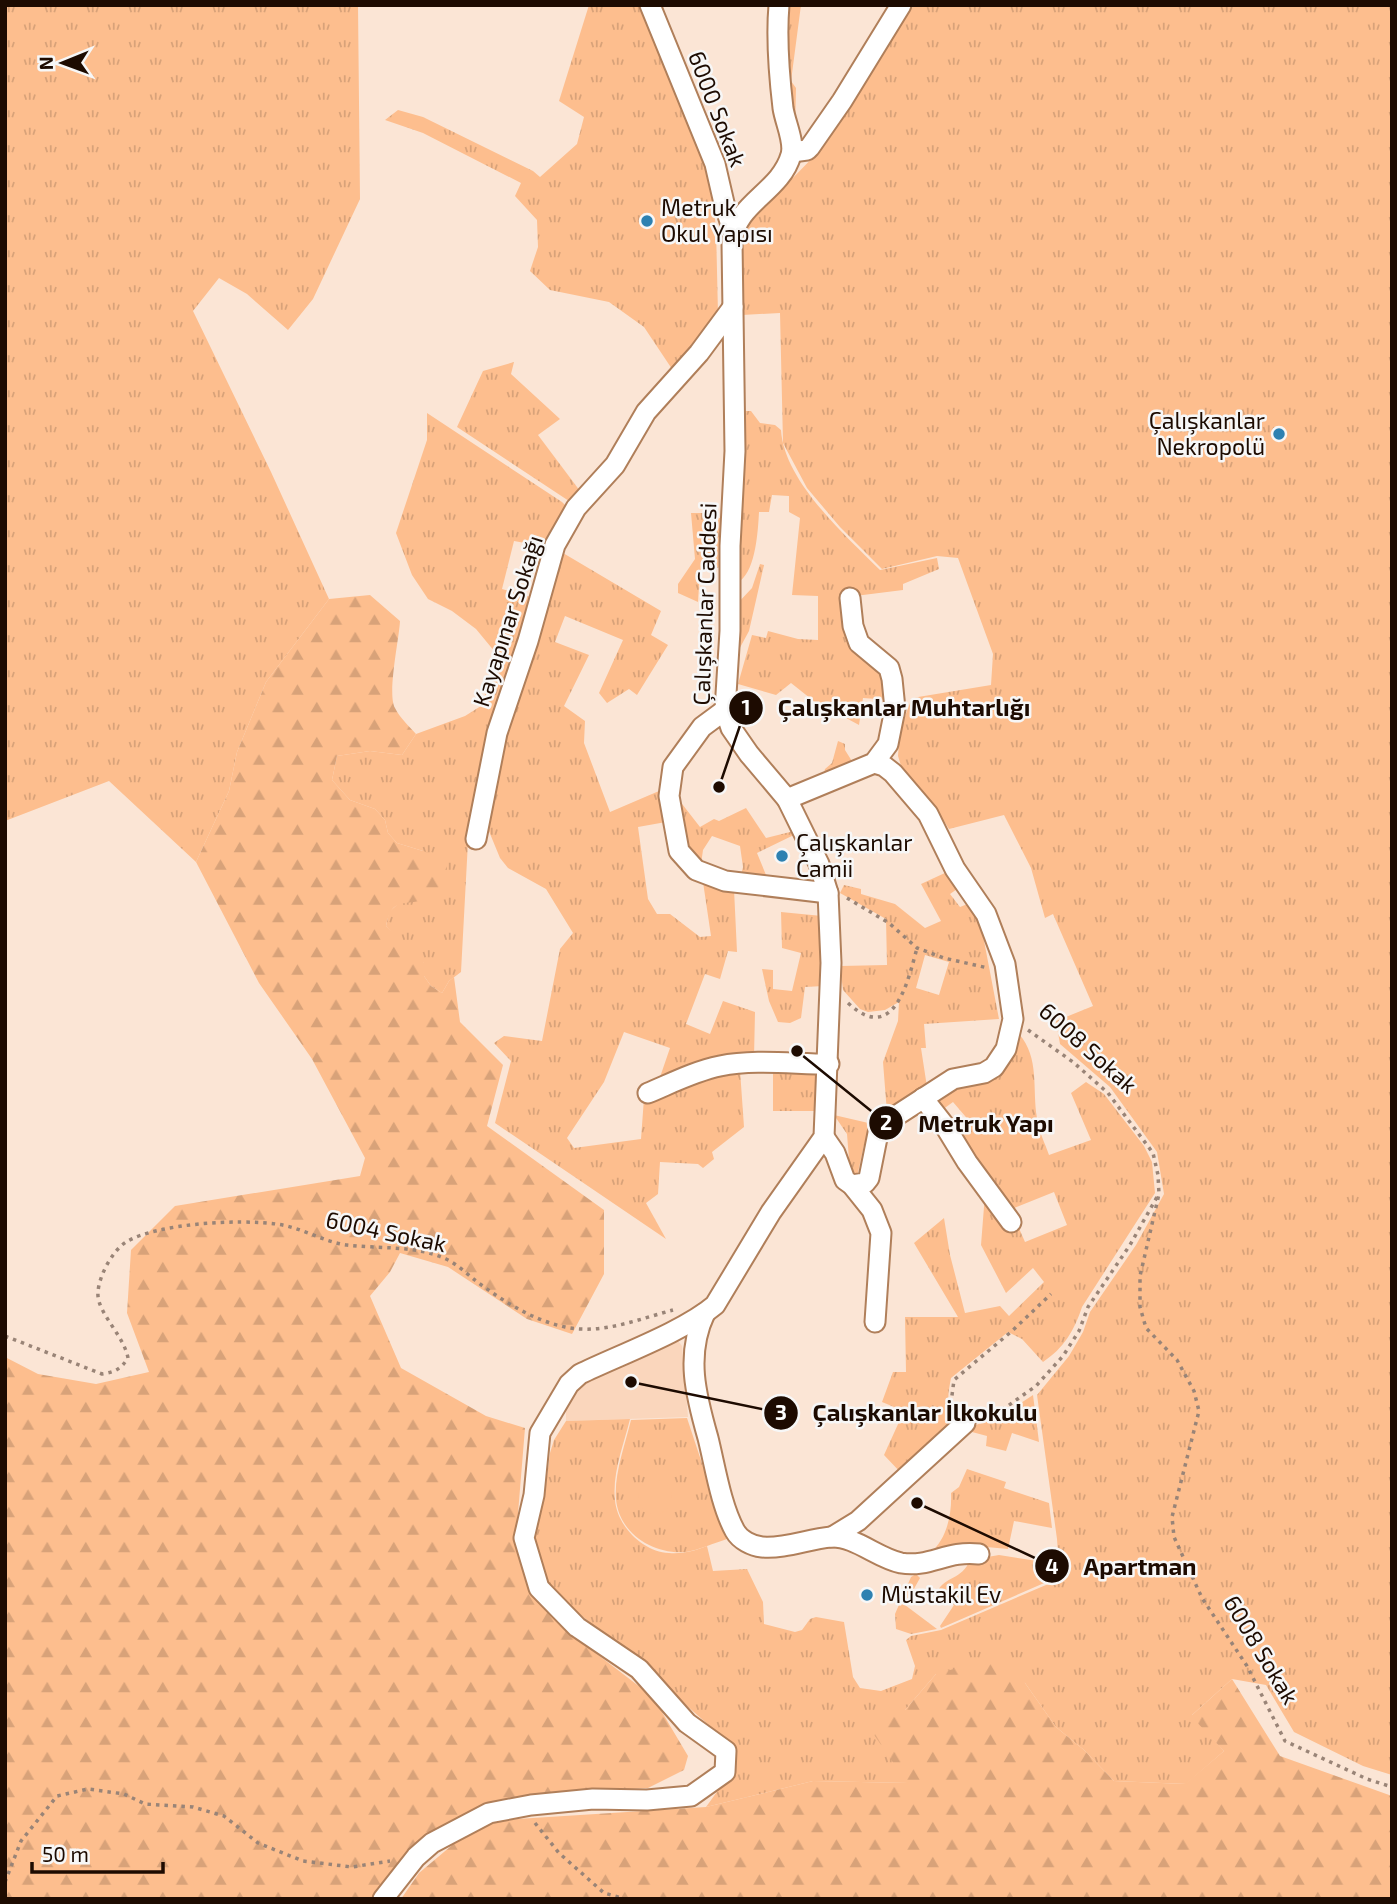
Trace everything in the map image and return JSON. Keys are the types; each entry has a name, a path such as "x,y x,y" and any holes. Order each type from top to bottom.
{"street":[{"name":"6000 Sokak","path":"650,5 715,164 733,231"},
{"path":"733,231 739,218 776,183 792,152 781,83 779,5"},
{"path":"792,152 810,147 842,101 901,5"},
{"name":"Çalışkanlar Caddesi","path":"733,231 735,451 725,710 731,728 749,754 787,799 819,864 828,893 831,987 824,1137"},
{"name":"Kayapınar Sokağı","path":"476,839 497,733 528,641 555,545 576,508 615,465 646,412 699,353 733,307"},
{"path":"787,799 826,785 874,762 888,744 893,724 894,692 889,668 859,643 853,626 850,598"},
{"path":"725,710 702,727 673,767 670,796 679,851 696,870 725,881 828,893"},
{"name":"6008 Sokak","path":"874,762 884,765 893,773 928,814 955,869 986,914 1006,972 1012,1009"},
{"path":"852,1185 865,1183 869,1178 881,1128 953,1079 984,1073 994,1067 1010,1040 1012,1009"},
{"path":"648,1093 723,1065 829,1065"},
{"path":"923,1098 1011,1222"},
{"path":"383,1899 416,1857 432,1843 489,1813 593,1799 647,1800 691,1796 725,1772 726,1751 687,1723 639,1669 577,1628 538,1588 524,1538 534,1495 540,1433 569,1384 580,1374 705,1313 722,1296 771,1212 824,1137 835,1153 845,1180 872,1210 880,1233 875,1322"},
{"path":"705,1313 693,1347 699,1408 735,1532 753,1545 763,1547 832,1537 847,1540 902,1563 926,1563 958,1553 979,1553"},
{"path":"832,1537 858,1521 965,1423"}],"path":[{"path":"828,893 848,898 889,923 917,948 944,958 1006,972"},
{"path":"831,987 863,1014 887,1014 895,1009 905,990 917,948"},
{"name":"6008 Sokak","path":"1012,1009 1024,1026 1099,1085 1153,1153 1159,1194 1140,1276 1140,1307 1146,1328 1177,1360 1194,1391 1199,1411 1172,1517 1174,1536 1202,1598 1247,1666 1285,1741 1367,1779 1392,1787"},
{"path":"1002,1410 1035,1386 1063,1356 1079,1331 1088,1307 1159,1194"},
{"name":"6004 Sokak","path":"5,1336 102,1374 113,1372 122,1367 128,1357 126,1346 100,1306 97,1294 117,1250 145,1233 184,1225 224,1223 276,1223 345,1245 400,1248 446,1259 533,1318 565,1327 587,1330 617,1325 683,1307"},
{"path":"965,1423 952,1409 954,1380 1051,1294"},
{"path":"5,1882 21,1841 57,1796 88,1789 124,1794 145,1804 193,1807 224,1816 258,1843 303,1861 352,1867 416,1857"},
{"path":"523,1807 559,1853 604,1893 625,1899"}],"shaded area":[{"path":"673,1334 682,1346 688,1417 566,1421 566,1404 573,1387"}],"green space":[{"path":"5,5 358,5 360,199 313,299 288,330 247,294 219,278 193,311 329,599 266,682 237,752 229,791 196,862 109,781 5,821"},
{"path":"589,5 640,5 710,181 716,227 718,314 672,369 644,327 609,302 550,290 530,271 538,247 537,220 515,196 521,183 423,133 385,120 398,110 423,117 533,171 540,177 577,144 584,117 559,101"},
{"path":"787,5 801,5 791,81 796,88 795,132 788,110"},
{"path":"914,5 1392,5 1392,1775 1363,1766 1294,1732 1266,1685 1232,1679 1192,1715 1224,1751 1186,1784 1114,1781 1084,1750 1056,1727 1025,1683 936,1674 905,1710 908,1783 813,1781 706,1807 732,1771 721,1736 616,1643 558,1597 541,1575 534,1543 536,1520 545,1492 554,1440 566,1421 630,1419 617,1469 615,1500 621,1519 633,1536 659,1552 688,1552 707,1546 713,1571 747,1569 763,1602 764,1624 795,1632 802,1630 810,1619 816,1617 844,1622 853,1677 860,1688 881,1691 912,1679 915,1666 906,1640 911,1636 941,1630 1060,1579 1037,1395 1069,1356 1083,1332 1090,1312 1136,1245 1164,1194 1157,1152 1110,1087 1060,1044 1056,1021 1093,1006 1053,914 1045,918 1031,868 1004,815 949,829 933,804 902,769 898,756 900,729 912,698 991,685 993,654 958,558 937,556 882,569 840,527 807,488 783,443 780,313 742,315 740,252 750,222 821,149"},
{"path":"514,362 511,374 560,419 538,435 580,491 572,503 457,427 483,371"},
{"path":"744,411 751,411 760,423 775,425 781,430 785,449 804,487 834,524 880,570 937,558 939,569 903,584 903,590 847,597 879,668 890,700 863,698 859,725 846,718 821,712 820,706 791,683 776,695 738,684 752,635 766,638 768,631 798,639 818,640 818,596 792,595 800,518 789,512 789,496 772,495 769,512 759,512 753,559 745,575 740,581 737,580"},
{"path":"427,413 562,502 571,511 547,547 514,541 502,589 531,597 523,641 490,732 469,823 461,972 449,981 442,993 431,986 424,976 424,963 386,926 389,912 399,903 423,851 397,843 388,833 385,820 375,809 350,800 332,780 337,756 370,751 402,755 416,734 465,716 481,706 488,686 495,652 476,629 452,611 428,599 412,575 396,533 427,440"},
{"path":"691,513 708,513 722,519 722,567 700,570 698,602 678,593 678,584 695,559"},
{"path":"563,553 661,611 651,635 668,645 637,695 629,689 607,703 599,693 623,640 565,616 555,642 589,655 564,706 585,721 584,743 610,812 659,791 666,822 638,827 648,899 657,914 670,914 700,937 711,936 703,882 734,889 737,952 728,951 720,979 705,974 686,1024 710,1034 723,1001 755,1012 754,1058 659,1080 670,1048 624,1032 604,1082 567,1138 574,1148 641,1139 644,1098 708,1074 740,1070 744,1127 712,1152 714,1159 703,1168 698,1164 660,1162 658,1194 646,1203 666,1239 495,1123 511,1061 494,1043 504,1036 542,1041 560,949 573,933 546,889 508,868 500,858 486,824 503,734"},
{"path":"760,564 764,565 749,631 736,655 736,605 752,588"},
{"path":"370,595 400,621 393,701 399,715 416,734 402,755 370,751 337,756 332,780 350,800 375,809 385,820 388,833 397,843 436,855 446,863 447,877 436,891 420,901 396,906 386,926 407,944 420,949 424,976 431,986 442,993 454,977 460,1022 503,1065 487,1126 604,1210 604,1274 572,1334 527,1319 448,1267 400,1253 390,1272 370,1296 401,1368 486,1416 525,1428 516,1538 532,1592 580,1641 653,1697 688,1756 684,1770 648,1788 555,1794 411,1851 373,1899 5,1899 5,1357 38,1374 96,1384 149,1372 127,1313 131,1250 175,1206 360,1176 365,1158 312,1059 259,983 196,862 229,791 237,752 266,682 329,599"},
{"path":"838,741 845,744 845,750 855,766 822,781 825,769 832,763"},
{"path":"679,800 700,827 746,808 766,838 794,831 796,834 757,853 766,875 762,880 741,875 743,867 740,846 712,836 703,850 701,864 687,851"},
{"path":"947,872 960,887 950,894 960,907 970,903 981,925 999,1019 924,1024 926,1048 921,1048 927,1087 887,1113 883,1062 898,1021 899,1002 885,1010 868,1012 860,1009 843,990 840,966 887,965 886,919 840,893 844,885 861,889 861,894 895,904 925,928 941,921 921,884","holes":["925,955 949,962 939,995 916,988"]},
{"path":"781,912 822,916 824,986 805,987 801,1018 790,1023 778,1022 769,1001 762,969 773,970 773,989 792,991 801,953 782,948"},
{"path":"1019,1034 1026,1043 1033,1063 1038,1123 1049,1155 1091,1140 1071,1093 1086,1082 1104,1094 1144,1146 1152,1162 1155,1193 1082,1307 1072,1331 1062,1345 1043,1362 1022,1339 1008,1332 951,1378 949,1401 959,1422 902,1474 884,1455 904,1411 882,1402 893,1372 906,1372 905,1317 958,1317 914,1243 944,1218 950,1255 965,1313 1000,1306 1009,1316 1044,1282 1033,1268 1006,1293 981,1245 985,1194 1018,1226 1025,1242 1067,1225 1054,1192 1014,1208 976,1161 961,1132 971,1123 953,1102 942,1110 934,1101 965,1082"},
{"path":"773,1069 820,1070 818,1111 773,1111"},
{"path":"834,1115 877,1125 864,1145 857,1177 850,1172 847,1134"},
{"path":"1033,1395 1039,1442 1012,1433 1006,1451 986,1446 987,1436 972,1432 976,1425 1004,1414"},
{"path":"687,1418 727,1539 691,1551 674,1552 651,1546 631,1532 619,1511 616,1499 617,1480 631,1420"},
{"path":"967,1469 1006,1482 1004,1488 1049,1503 1052,1528 1014,1521 1008,1549 965,1545 929,1554 944,1534 951,1509 951,1493 959,1487"},
{"path":"655,1480 667,1485 672,1497 667,1509 655,1514 643,1509 638,1497 643,1485"},
{"path":"999,1555 1057,1564 1058,1577 941,1628 954,1605 937,1592 940,1587 963,1571 970,1560"},
{"path":"916,1574 920,1578 905,1605 937,1629 911,1634 896,1629 895,1614 911,1577"},
{"path":"989,1659 1025,1683 1056,1727 1084,1750 1114,1781 1185,1784 1224,1751 1191,1716 1232,1679 1280,1756 1392,1796 1392,1899 401,1899 419,1873 457,1841 482,1825 517,1819 706,1807 813,1781 907,1783 862,1717 905,1710 936,1674"}],"place":[{"name":"Metruk Okul Yapısı","path":"647,221"},
{"name":"Çalışkanlar Nekropolü","path":"1279,434"},
{"name":"Çalışkanlar Muhtarlığı","path":"719,787"},
{"name":"Çalışkanlar Camii","path":"782,856"},
{"name":"Metruk Yapı","path":"797,1051"},
{"name":"Çalışkanlar İlkokulu","path":"631,1382"},
{"name":"Apartman","path":"917,1503"},
{"name":"Müstakil Ev","path":"867,1595"}]}
